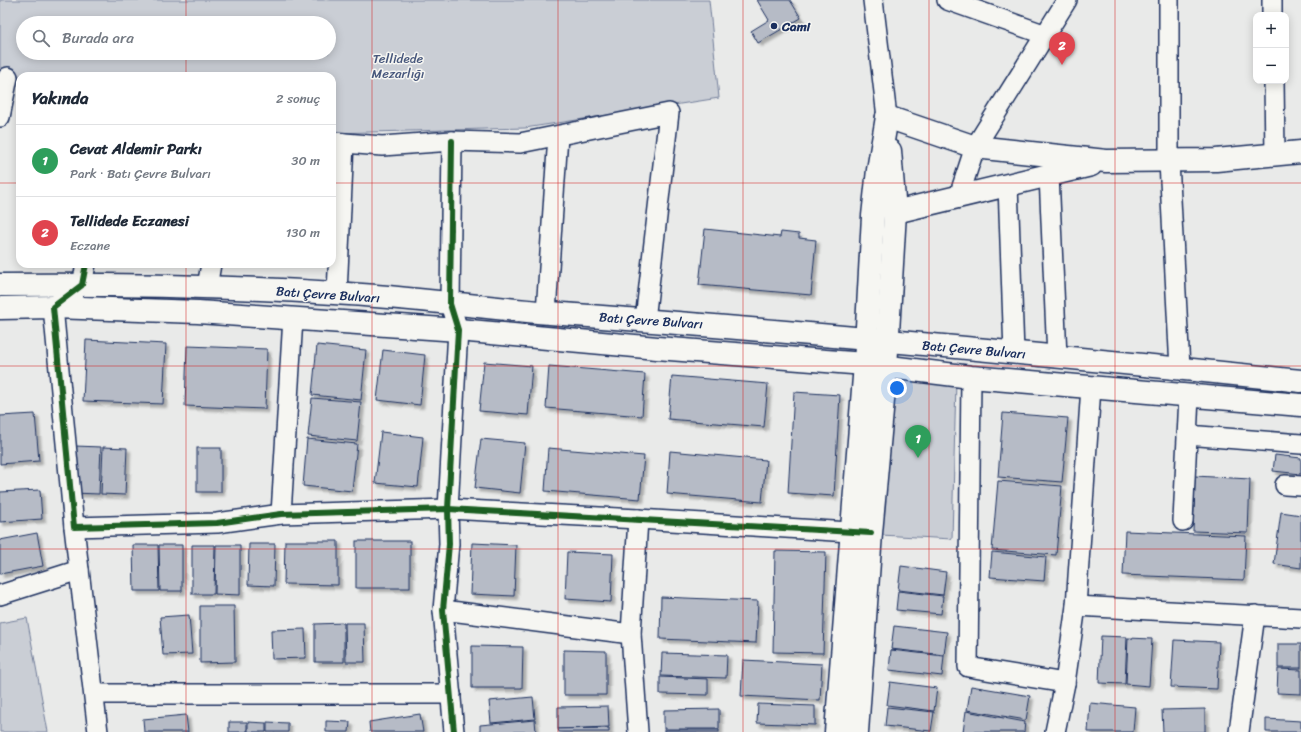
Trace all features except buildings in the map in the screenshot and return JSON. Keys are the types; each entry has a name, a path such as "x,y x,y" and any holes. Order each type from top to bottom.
{"main road":[{"path":"887,117 975,147 1106,162 1169,162 1301,152"},
{"path":"836,732 861,533 875,366 887,341 895,212 887,117"},
{"path":"875,366 865,338 873,216 878,170 887,117"},
{"path":"895,212 1106,162"},
{"name":"Batı Çevre Bulvarı","path":"0,285 84,274 207,288 337,293 450,304 865,338 1301,381"},
{"name":"Batı Çevre Bulvarı","path":"0,308 53,307 198,312 458,330 1301,405"},
{"path":"857,732 861,533"}],"street":[{"path":"873,0 887,117"},
{"path":"947,0 1046,35"},
{"path":"959,196 975,147 1068,0"},
{"path":"1169,0 1169,162 1180,368"},
{"path":"1272,0 1272,12"},
{"path":"0,116 9,78"},
{"path":"1274,84 1276,155"},
{"path":"337,293 338,143 382,146 452,141 520,143 669,112 644,320"},
{"path":"546,312 558,136"},
{"path":"452,141 450,304 458,330 448,510 449,544 443,610 454,732"},
{"path":"1049,175 1057,356"},
{"path":"1008,184 1014,353"},
{"path":"873,216 895,212"},
{"path":"207,288 210,268"},
{"path":"84,274 53,307 74,527 95,694 98,732"},
{"path":"281,514 293,318"},
{"path":"971,376 968,667 1065,683"},
{"path":"1055,732 1065,683 1076,606 1091,387"},
{"path":"1183,521 1189,396"},
{"path":"1187,435 1301,444"},
{"path":"74,527 217,523 281,514 448,510 638,519 861,533"},
{"path":"638,519 631,634 638,732"},
{"path":"0,595 79,570"},
{"path":"1076,606 1301,618"},
{"path":"443,610 631,634"},
{"path":"1239,732 1255,615"},
{"path":"95,694 451,694"}],"green space":[{"name":"Tellidede Mezarlığı","path":"0,0 709,0 719,98 525,128 336,133 336,72 16,72 16,76 0,74"},
{"path":"885,379 956,381 952,539 881,535"},
{"path":"27,618 48,732 0,732 0,623"}],"cycle path":[{"path":"452,141 450,304 458,330 448,509 449,544 443,610 454,732"},
{"path":"85,268 82,285 53,307 74,527 217,523 281,514 448,509 871,533"}],"place":[{"name":"Cami","path":"774,26"},
{"name":"Tellidede Eczanesi","path":"1062,65"},
{"name":"Cevat Aldemir Parkı","path":"918,458"}]}
